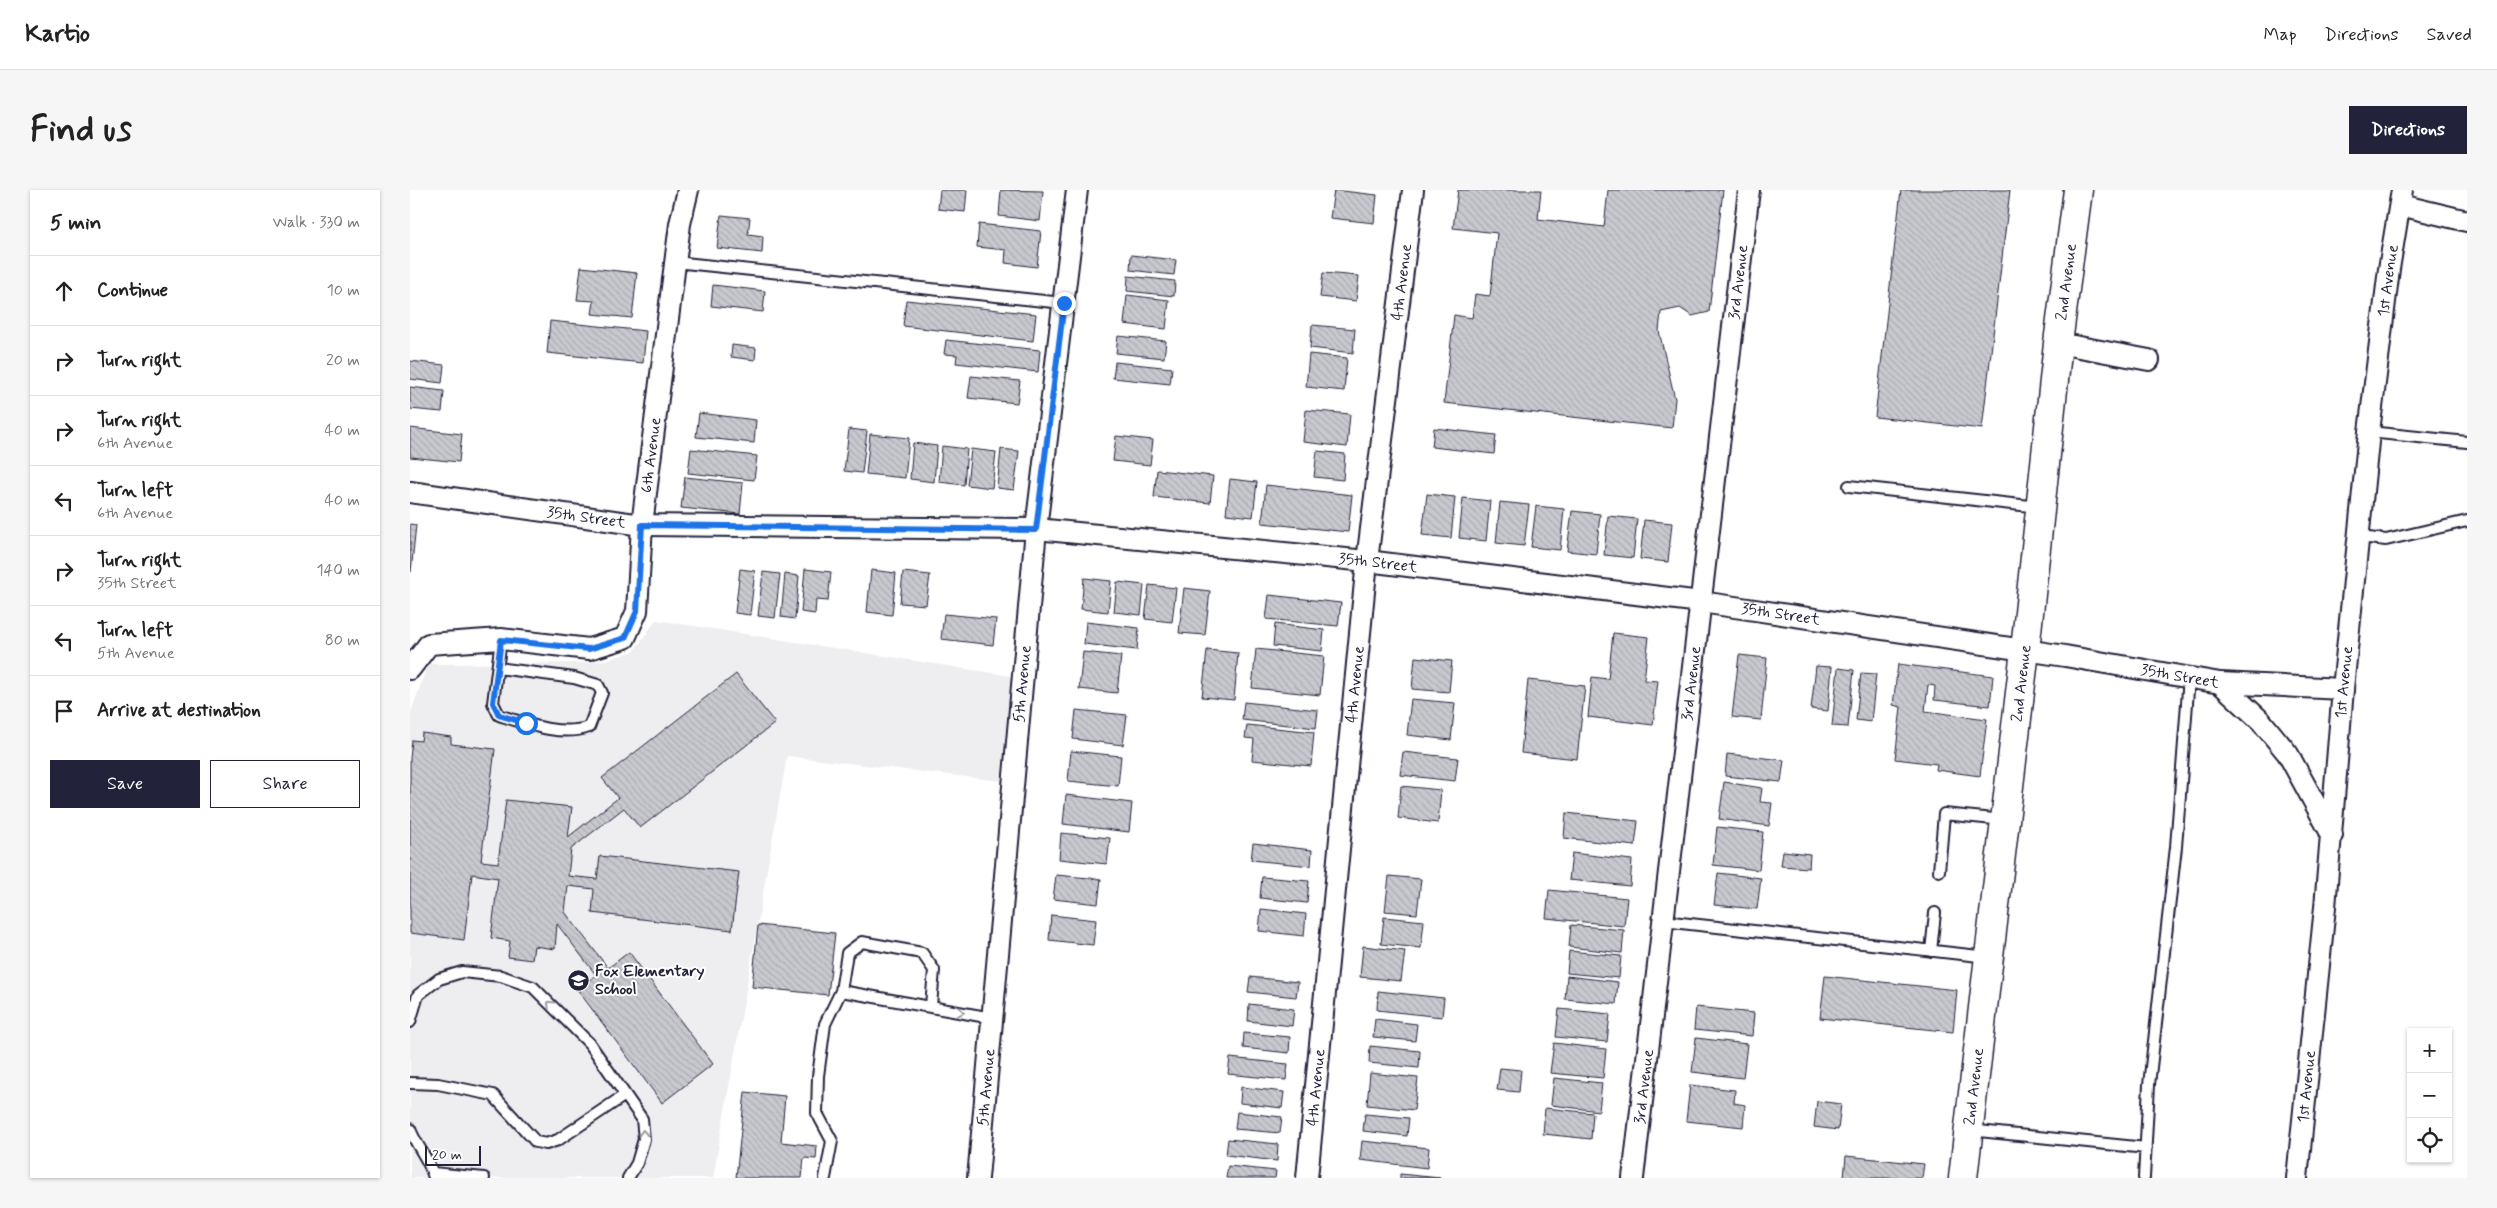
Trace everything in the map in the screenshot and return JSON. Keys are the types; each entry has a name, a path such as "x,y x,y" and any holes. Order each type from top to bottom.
{"main road":[{"name":"2nd Avenue","path":"1963,1178 2025,650 2058,343 2078,190"}],"street":[{"name":"6th Avenue","path":"410,669 428,644 501,640 589,649 625,638 637,611 642,525 680,224 688,190"},
{"name":"5th Avenue","path":"978,1178 1036,530 1077,190"},
{"name":"4th Avenue","path":"1307,1178 1367,561 1413,190"},
{"name":"3rd Avenue","path":"1633,1178 1749,190"},
{"path":"2401,198 2467,221"},
{"name":"1st Avenue","path":"2297,1178 2332,835 2343,689 2369,432 2389,269 2401,198"},
{"path":"2058,343 2148,360"},
{"name":"35th Street","path":"410,492 642,525 1036,530 1367,561 1701,602 2025,650 2220,683 2343,689"},
{"path":"2220,683 2261,720 2288,754 2332,835"}],"lane":[{"path":"675,262 1064,303"},
{"path":"2369,432 2467,442"},
{"path":"1849,486 2040,507"},
{"path":"2358,537 2386,540 2467,521"},
{"path":"498,668 574,678 598,684 602,692 589,727 575,732 526,723 499,715 493,703 501,640"},
{"path":"2144,1178 2148,1086 2176,847 2189,677"},
{"path":"1939,871 1944,814 2005,820"},
{"path":"1931,951 1935,913"},
{"path":"1663,921 1989,957"},
{"path":"824,1178 832,1141 817,1113 818,1076 825,1024 841,991 847,953 862,942 922,953 934,970 931,1006"},
{"path":"410,1022 418,995 439,978 462,972 501,976 532,987 590,1044 642,1119 644,1138 638,1163 628,1178"},
{"path":"841,991 992,1018"},
{"path":"410,1083 438,1084 493,1095 536,1142 546,1144 558,1140 625,1095"},
{"path":"410,1129 433,1176 484,1178"},
{"path":"1968,1130 2146,1148"}],"shaded area":[{"name":"Fox Elementary School","path":"656,620 1011,676 1001,781 787,756 713,1178 410,1178 410,715 428,664 581,663 610,659 634,651"}],"building":[{"path":"940,190 967,190 965,212 938,209"},
{"path":"1001,190 1043,191 1040,221 999,216"},
{"path":"1334,190 1377,195 1374,223 1330,218"},
{"path":"1458,190 1541,190 1538,219 1604,227 1608,190 1723,190 1709,312 1692,316 1680,308 1661,312 1659,331 1675,399 1672,428 1444,403 1454,315 1472,318 1475,294 1490,296 1497,233 1453,228"},
{"path":"1901,190 2010,190 1982,429 1875,417"},
{"path":"721,215 750,218 748,234 763,236 762,253 717,248"},
{"path":"979,224 1041,231 1037,267 1005,263 1006,250 977,247"},
{"path":"1131,255 1176,260 1174,275 1130,270"},
{"path":"581,267 637,273 632,318 592,314 594,301 577,300"},
{"path":"1323,273 1359,276 1356,301 1320,297"},
{"path":"1128,276 1175,281 1174,296 1127,291"},
{"path":"713,285 765,291 763,312 711,306"},
{"path":"1127,295 1169,300 1166,329 1124,324"},
{"path":"906,300 1036,314 1033,341 903,326"},
{"path":"550,321 646,331 643,363 547,353"},
{"path":"1312,325 1355,329 1353,353 1310,348"},
{"path":"1118,336 1166,341 1164,358 1116,353"},
{"path":"946,340 1040,350 1038,372 956,363 957,355 944,354"},
{"path":"732,345 756,348 755,360 731,357"},
{"path":"1309,354 1347,358 1344,391 1306,387"},
{"path":"410,361 444,365 442,383 410,379"},
{"path":"1115,362 1172,368 1170,384 1113,378"},
{"path":"971,376 1020,381 1017,403 968,398"},
{"path":"410,387 444,391 442,412 410,409"},
{"path":"1306,410 1350,414 1347,447 1303,442"},
{"path":"699,413 756,420 754,443 696,437"},
{"path":"410,428 462,434 459,462 410,457"},
{"path":"1434,428 1496,435 1494,454 1432,447"},
{"path":"849,429 867,431 862,473 844,471"},
{"path":"870,434 909,438 905,478 866,474"},
{"path":"1116,436 1153,440 1150,465 1113,461"},
{"path":"913,443 937,446 934,482 910,479"},
{"path":"942,446 967,449 964,485 939,482"},
{"path":"691,449 757,456 754,480 688,473"},
{"path":"971,449 996,452 992,488 967,485"},
{"path":"1001,449 1019,451 1014,490 997,488"},
{"path":"1317,451 1345,454 1343,480 1314,477"},
{"path":"1157,470 1213,476 1210,503 1154,497"},
{"path":"685,477 743,483 740,514 681,508"},
{"path":"1230,479 1257,482 1253,517 1226,514"},
{"path":"1266,485 1352,495 1348,532 1262,523"},
{"path":"1427,494 1455,497 1451,538 1422,535"},
{"path":"1463,498 1490,501 1486,541 1459,538"},
{"path":"1500,502 1529,505 1524,546 1496,543"},
{"path":"1536,506 1564,509 1560,550 1531,547"},
{"path":"1572,511 1600,514 1596,554 1567,551"},
{"path":"1608,516 1637,519 1633,558 1604,555"},
{"path":"1644,520 1672,523 1668,562 1640,559"},
{"path":"410,524 416,525 411,572 410,572"},
{"path":"740,569 755,571 750,615 735,613"},
{"path":"805,569 831,572 828,601 816,600 815,614 801,612"},
{"path":"871,570 896,573 892,615 867,612"},
{"path":"763,572 780,574 775,618 758,616"},
{"path":"903,572 930,575 926,605 900,603"},
{"path":"785,574 799,576 795,619 781,617"},
{"path":"1084,578 1111,581 1108,612 1081,609"},
{"path":"1117,582 1144,585 1141,615 1114,612"},
{"path":"1149,585 1176,588 1172,622 1145,619"},
{"path":"1184,588 1210,591 1205,635 1179,633"},
{"path":"1269,595 1341,603 1338,626 1266,619"},
{"path":"944,614 996,619 993,645 941,639"},
{"path":"1086,622 1139,628 1137,650 1084,644"},
{"path":"1275,624 1324,630 1322,651 1273,646"},
{"path":"1613,633 1649,637 1644,680 1658,681 1653,725 1588,717 1592,677 1608,679"},
{"path":"1256,649 1324,656 1320,695 1252,688"},
{"path":"1207,650 1238,653 1234,700 1202,697"},
{"path":"1083,652 1121,656 1117,693 1079,689"},
{"path":"1739,655 1767,658 1761,720 1732,717"},
{"path":"1415,657 1452,661 1449,692 1412,689"},
{"path":"1898,664 1993,676 1990,706 1934,700 1935,686 1928,685 1925,711 1987,719 1980,776 1936,770 1937,764 1895,759 1901,707 1893,705"},
{"path":"1816,666 1832,667 1828,711 1811,709"},
{"path":"1838,668 1854,670 1848,727 1832,726"},
{"path":"1861,673 1876,674 1871,722 1856,720"},
{"path":"736,674 775,723 640,828 624,808 571,849 568,876 597,879 600,856 739,872 732,930 592,913 594,889 568,886 565,912 608,968 629,952 713,1064 662,1103 577,989 596,975 557,924 555,949 534,946 532,960 508,957 510,941 491,938 498,878 472,874 464,940 410,933 410,758 412,740 421,741 422,733 451,737 451,744 495,749 481,861 498,863 506,800 572,807 568,837 618,798 602,778"},
{"path":"1528,680 1585,686 1577,759 1521,753"},
{"path":"1411,699 1455,703 1451,740 1407,735"},
{"path":"1244,702 1318,710 1316,728 1242,720"},
{"path":"1076,710 1127,715 1123,745 1073,739"},
{"path":"1247,725 1314,732 1311,766 1252,760 1254,739 1245,738"},
{"path":"1071,751 1121,756 1118,786 1068,781"},
{"path":"1403,752 1458,758 1455,781 1400,775"},
{"path":"1727,754 1784,760 1781,782 1725,776"},
{"path":"1724,782 1762,788 1760,802 1772,803 1769,826 1719,819"},
{"path":"1401,786 1441,790 1438,823 1398,818"},
{"path":"1066,795 1132,803 1129,832 1063,824"},
{"path":"1566,813 1638,821 1635,846 1564,838"},
{"path":"1717,827 1763,832 1759,870 1713,865"},
{"path":"1061,833 1110,838 1107,864 1059,859"},
{"path":"1253,843 1312,850 1311,866 1251,860"},
{"path":"1783,851 1810,854 1809,868 1781,866"},
{"path":"1572,853 1632,860 1630,886 1569,880"},
{"path":"1718,873 1761,878 1757,909 1714,905"},
{"path":"1056,875 1101,879 1098,904 1053,899"},
{"path":"1389,876 1421,879 1417,914 1385,911"},
{"path":"1262,877 1309,881 1307,903 1260,898"},
{"path":"1549,890 1627,898 1624,926 1546,918"},
{"path":"1261,909 1306,914 1304,936 1259,931"},
{"path":"1051,915 1096,920 1093,945 1049,940"},
{"path":"1384,917 1424,921 1421,948 1381,944"},
{"path":"758,925 835,933 828,995 752,987"},
{"path":"1571,925 1624,930 1622,953 1569,947"},
{"path":"1363,946 1405,951 1401,981 1360,977"},
{"path":"1569,951 1621,956 1619,978 1567,973"},
{"path":"1567,976 1618,982 1616,1004 1565,999"},
{"path":"1825,976 1957,990 1953,1032 1820,1018"},
{"path":"1250,977 1298,982 1296,997 1248,992"},
{"path":"1378,991 1444,998 1442,1017 1377,1010"},
{"path":"1249,1004 1294,1009 1292,1026 1248,1021"},
{"path":"1696,1007 1754,1013 1752,1036 1694,1030"},
{"path":"1559,1009 1610,1014 1607,1042 1556,1037"},
{"path":"1375,1019 1417,1024 1415,1041 1373,1037"},
{"path":"1244,1033 1290,1037 1289,1053 1243,1048"},
{"path":"1696,1038 1747,1044 1743,1078 1692,1072"},
{"path":"1554,1043 1606,1049 1603,1078 1550,1073"},
{"path":"1370,1046 1420,1051 1419,1068 1369,1063"},
{"path":"1230,1058 1288,1064 1286,1080 1228,1074"},
{"path":"1500,1068 1521,1070 1519,1092 1497,1090"},
{"path":"1370,1073 1418,1078 1414,1110 1367,1105"},
{"path":"1554,1078 1602,1083 1599,1111 1551,1105"},
{"path":"1690,1085 1735,1090 1734,1103 1745,1105 1743,1127 1686,1121"},
{"path":"1241,1087 1284,1092 1282,1108 1240,1103"},
{"path":"745,1092 785,1096 781,1142 817,1146 816,1159 804,1158 802,1178 736,1178"},
{"path":"1817,1101 1841,1104 1838,1130 1814,1127"},
{"path":"1545,1108 1593,1113 1591,1139 1543,1134"},
{"path":"1237,1112 1282,1117 1280,1133 1235,1129"},
{"path":"1365,1114 1409,1118 1407,1136 1363,1131"},
{"path":"1228,1139 1278,1144 1277,1161 1226,1155"},
{"path":"1362,1141 1429,1148 1427,1168 1360,1160"},
{"path":"1846,1156 1924,1164 1922,1178 1844,1178"},
{"path":"1228,1166 1276,1171 1275,1178 1226,1178"},
{"path":"1400,1174 1440,1178 1400,1178"}],"place":[{"name":"Fox Elementary School","path":"579,980"}],"route":[{"path":"526,723 499,715 493,703 501,640 589,649 625,638 637,611 642,525 1036,530 1064,303"}]}
